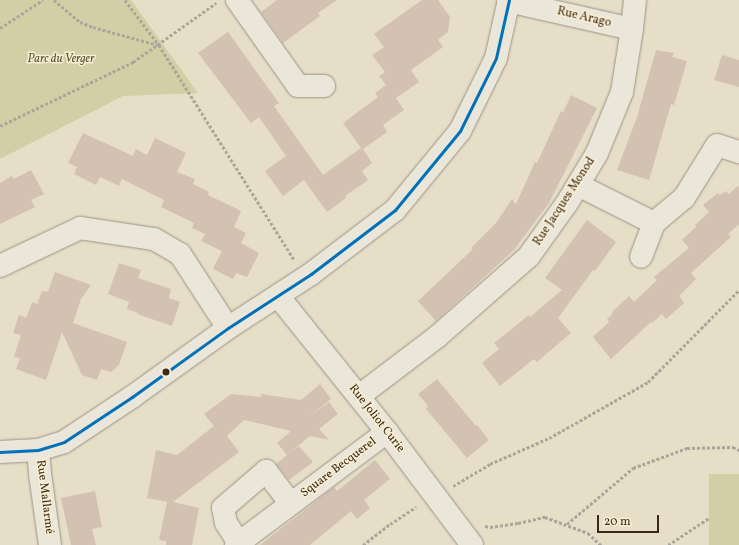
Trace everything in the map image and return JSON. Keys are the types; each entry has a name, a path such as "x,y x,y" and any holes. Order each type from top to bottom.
{"street":[{"path":"237,0 298,86 324,86"},
{"path":"0,452 38,450 64,442 132,398 228,328 311,274 395,210 460,130 496,58 509,0"},
{"name":"Rue Arago","path":"509,0 632,29"},
{"path":"632,29 635,0"},
{"name":"Rue Jacques Monod","path":"359,396 438,336 529,256 567,203 597,154 622,92 632,29"},
{"path":"641,257 654,223 684,198 717,145 739,152"},
{"path":"578,185 654,223"},
{"path":"0,266 80,228 154,239 180,254 228,328"},
{"name":"Rue Joliot Curie","path":"278,296 359,396 472,545"},
{"name":"Square Becquerel","path":"291,504 266,471 223,508 226,523 237,544 291,504 387,432"},
{"name":"Rue Mallarmé","path":"38,450 50,545"}],"path":[{"path":"0,28 43,0"},
{"path":"54,0 80,22 159,45"},
{"path":"125,0 159,45 292,257 311,274"},
{"path":"0,126 133,62 159,45 219,0"},
{"path":"456,493 452,487 490,464 549,438 648,382 739,290"},
{"path":"567,524 633,468 687,448 733,447 739,450"},
{"path":"363,545 390,524 434,496"},
{"path":"479,525 490,527 545,517 588,532 601,545"},
{"path":"668,545 709,518"}],"green space":[{"name":"Parc du Verger","path":"0,0 131,0 198,93 123,96 0,159"},
{"path":"709,474 739,474 739,545 709,545"}],"building":[{"path":"277,0 337,0 318,13 320,16 283,43 261,12"},
{"path":"422,0 438,0 450,17 448,32 438,40 443,47 411,70 419,82 396,98 404,110 383,125 387,132 363,149 372,163 362,171 368,180 345,196 346,198 327,212 304,180 283,196 265,171 286,156 259,117 251,123 198,53 228,32 279,103 274,106 323,175 361,148 343,123 378,97 375,93 386,85 379,76 385,72 372,55 384,47 374,34"},
{"path":"656,50 674,53 672,57 687,61 674,105 671,104 649,180 617,170 637,117"},
{"path":"722,55 739,60 739,87 714,80"},
{"path":"571,95 597,108 549,203 514,250 436,321 418,301 473,249 471,248 496,223 512,199 516,204 535,162 537,163 561,111 563,113"},
{"path":"83,133 133,156 136,149 147,155 155,138 186,153 177,172 195,179 193,184 209,192 208,195 241,211 234,227 246,233 241,243 259,253 247,277 236,273 233,279 213,269 222,251 201,241 205,234 192,228 194,223 161,207 164,200 122,179 119,186 100,177 96,185 74,174 77,167 68,163"},
{"path":"31,170 44,194 31,200 35,207 0,224 0,183 12,176 14,179"},
{"path":"739,185 739,224 728,234 731,237 691,273 696,279 679,296 684,303 666,319 662,314 652,323 651,322 611,359 593,337 609,322 607,319 613,313 612,312 629,296 634,302 657,280 654,277 689,248 682,240 709,212 703,205 718,193 720,195 726,191 729,194"},
{"path":"587,220 616,242 595,271 593,270 558,318 571,333 537,362 534,359 500,386 482,363 499,349 494,343 529,315 530,317 562,290 545,278"},
{"path":"119,263 141,270 138,278 171,289 169,298 180,302 172,326 127,309 129,302 108,294"},
{"path":"55,272 91,285 81,299 73,323 127,342 119,365 111,372 101,369 97,380 82,375 62,332 46,380 16,369 20,358 14,357 21,335 13,333 19,315 26,318 32,302 37,304 42,291 48,292"},
{"path":"437,379 489,440 467,458 426,409 428,406 418,394"},
{"path":"320,384 331,399 309,417 329,402 338,414 319,429 329,440 310,436 288,454 299,446 313,462 289,480 276,464 287,455 277,443 291,431 244,420 227,436 239,452 173,502 199,508 192,545 166,545 166,541 159,540 167,502 147,498 156,450 177,455 214,426 204,414 231,394 261,397 261,394 301,400"},
{"path":"375,460 390,479 364,500 370,508 357,519 351,511 310,545 260,545 334,487 337,491"},
{"path":"95,491 102,527 92,529 96,545 71,545 61,498"}],"transit line":[{"path":"0,452 38,450 64,442 132,397 228,328 311,274 395,210 460,131 496,58 509,0"}]}
